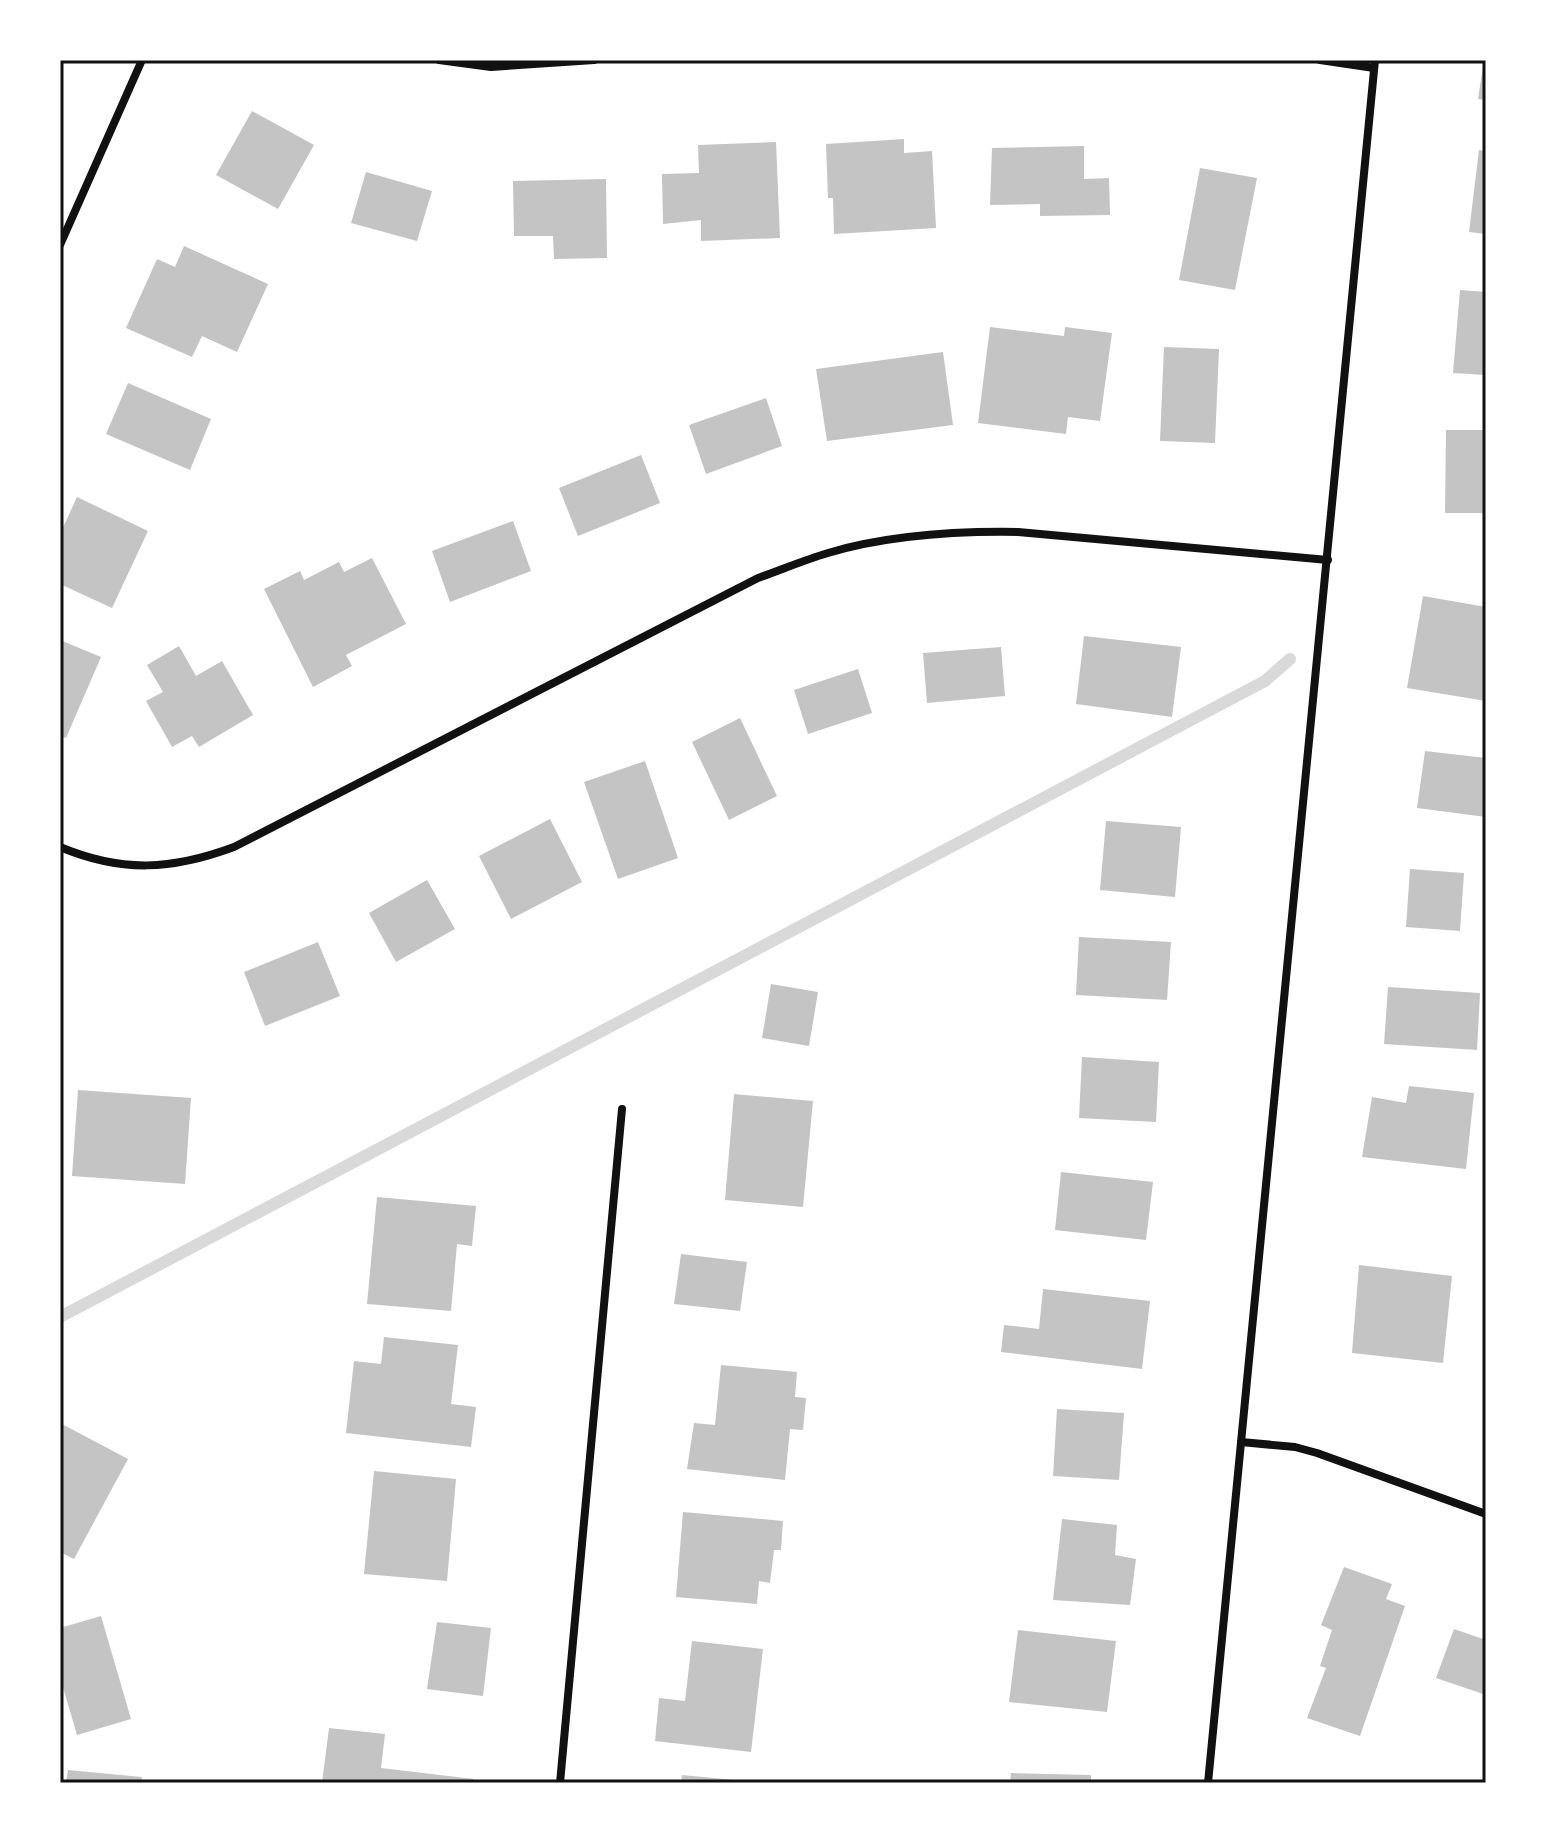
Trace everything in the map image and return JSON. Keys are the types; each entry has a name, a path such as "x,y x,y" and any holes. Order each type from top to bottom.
{"street":[{"path":"60,245 142,60"},
{"path":"439,60 491,67 594,60"},
{"path":"1208,1783 1374,64 1320,60"},
{"path":"60,847 85,858 124,866 165,866 234,847 758,578 829,553 905,537 975,531 1018,532 1328,560"},
{"path":"560,1783 622,1109"},
{"path":"1241,1442 1295,1447 1317,1453 1486,1514"}],"building":[{"path":"1486,60 1486,100 1478,99"},
{"path":"252,111 314,145 278,209 216,175"},
{"path":"904,139 904,153 932,151 936,228 834,234 833,198 828,198 826,144"},
{"path":"776,142 780,238 701,241 701,220 663,224 662,174 699,173 698,145"},
{"path":"1084,146 1084,179 1109,178 1110,215 1040,216 1040,204 990,205 992,148"},
{"path":"1479,150 1486,151 1486,234 1469,232"},
{"path":"1200,168 1257,178 1235,290 1179,280"},
{"path":"366,172 432,191 417,241 351,223"},
{"path":"606,179 607,258 554,259 553,236 514,236 513,181"},
{"path":"184,246 268,284 237,352 202,336 192,357 126,328 157,259 175,267"},
{"path":"1460,290 1486,292 1486,375 1453,373"},
{"path":"990,327 1064,336 1065,327 1112,333 1100,421 1068,417 1066,434 978,423"},
{"path":"1164,347 1219,349 1215,443 1160,441"},
{"path":"943,352 953,425 827,441 816,369"},
{"path":"128,383 211,419 190,470 106,434"},
{"path":"766,398 782,446 706,474 689,425"},
{"path":"1446,430 1486,430 1486,513 1445,513"},
{"path":"641,455 660,503 578,536 559,488"},
{"path":"77,497 148,531 112,608 60,584 60,534"},
{"path":"513,521 531,571 450,602 432,551"},
{"path":"372,558 406,624 346,655 352,666 313,687 264,589 300,571 304,580 339,562 344,572"},
{"path":"1423,596 1486,607 1486,701 1407,688"},
{"path":"1084,636 1181,647 1172,717 1076,704"},
{"path":"60,640 101,657 66,738 60,736"},
{"path":"179,646 196,676 222,661 253,715 199,747 192,736 172,747 146,701 163,692 147,665"},
{"path":"1001,647 1005,696 927,703 923,653"},
{"path":"858,669 872,713 808,734 794,690"},
{"path":"740,718 777,796 729,820 692,742"},
{"path":"1425,751 1486,758 1486,817 1417,808"},
{"path":"645,761 678,858 618,879 584,782"},
{"path":"550,819 582,882 511,919 479,856"},
{"path":"1106,821 1181,827 1175,897 1100,890"},
{"path":"1410,869 1464,873 1460,931 1406,927"},
{"path":"427,880 455,929 396,962 369,913"},
{"path":"1079,937 1171,942 1167,1000 1076,995"},
{"path":"318,942 340,996 265,1026 244,972"},
{"path":"771,984 818,992 809,1046 762,1038"},
{"path":"1388,987 1480,993 1477,1050 1384,1044"},
{"path":"1082,1057 1159,1062 1156,1122 1079,1118"},
{"path":"1409,1086 1474,1093 1466,1169 1362,1157 1372,1097 1406,1103"},
{"path":"78,1090 191,1098 185,1184 72,1176"},
{"path":"734,1094 813,1101 803,1207 725,1200"},
{"path":"1061,1172 1153,1182 1146,1240 1055,1230"},
{"path":"377,1197 476,1206 472,1246 457,1244 451,1311 367,1304"},
{"path":"681,1254 747,1262 740,1311 674,1304"},
{"path":"1359,1265 1452,1276 1443,1363 1352,1353"},
{"path":"1043,1289 1150,1301 1142,1369 1001,1352 1004,1325 1039,1329"},
{"path":"384,1337 458,1345 451,1404 476,1407 471,1447 346,1433 354,1361 381,1364"},
{"path":"721,1365 797,1372 795,1397 806,1398 803,1430 790,1429 785,1480 687,1469 694,1423 715,1425"},
{"path":"1057,1409 1124,1413 1119,1480 1053,1476"},
{"path":"60,1423 128,1459 74,1559 60,1552"},
{"path":"374,1471 456,1479 447,1581 364,1574"},
{"path":"683,1512 783,1521 781,1550 774,1550 770,1583 759,1581 757,1604 676,1597"},
{"path":"1062,1519 1117,1525 1115,1555 1136,1559 1130,1605 1053,1600"},
{"path":"1344,1567 1392,1584 1386,1599 1405,1606 1360,1736 1307,1718 1326,1668 1320,1666 1332,1630 1321,1625"},
{"path":"101,1616 131,1719 77,1735 60,1677 60,1628"},
{"path":"437,1622 491,1628 483,1696 427,1689"},
{"path":"1454,1629 1486,1640 1486,1695 1436,1678"},
{"path":"1018,1630 1116,1641 1107,1712 1009,1702"},
{"path":"692,1641 763,1649 751,1752 655,1741 659,1698 685,1701"},
{"path":"329,1728 385,1734 381,1768 474,1779 473,1783 322,1783"},
{"path":"68,1770 142,1777 141,1783 66,1783"},
{"path":"1011,1773 1091,1775 1091,1783 1010,1783"},
{"path":"682,1775 745,1781 745,1783 681,1783"}],"waterway":[{"path":"60,1317 1265,681 1290,659"}]}
